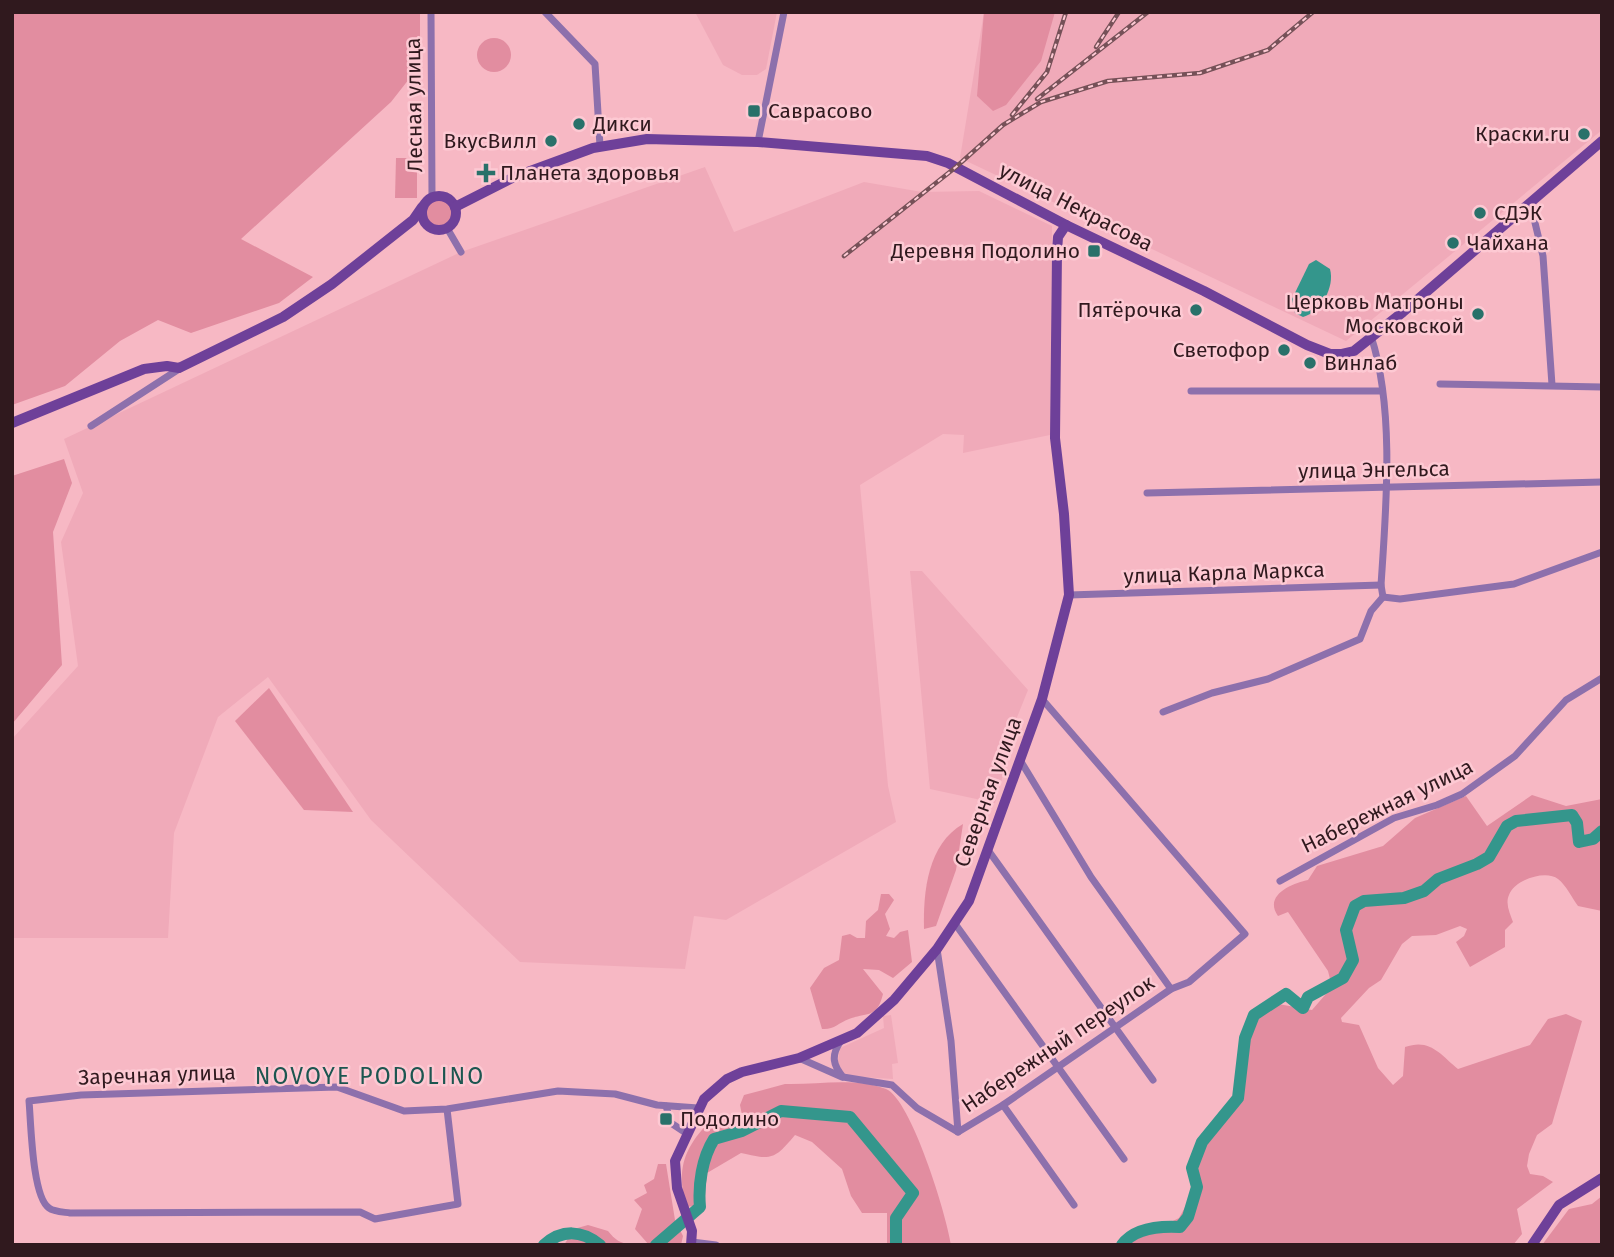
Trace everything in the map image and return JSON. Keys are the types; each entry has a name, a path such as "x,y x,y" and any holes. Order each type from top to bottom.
{"street":[{"name":"Лесная улица","path":"431,12 432,197"},
{"path":"545,12 595,64 600,146"},
{"path":"758,142 784,12"},
{"name":"улица Некрасова","path":"455,206 514,177 600,146 647,139 758,142 927,156 948,163 1066,225 1330,354 1354,351 1602,141"},
{"path":"91,426 179,368 283,317 332,284 413,220 422,206 432,197 441,196 455,206 455,219 447,228 433,229 423,220 422,206"},
{"path":"1531,202 1543,257 1552,385"},
{"name":"Северная улица","path":"691,1244 689,1218 675,1171 677,1155 704,1099 727,1079 799,1058 840,1042 873,1021 956,925 969,901 988,850 1042,699 1069,595 1064,514 1055,438 1057,252 1058,237 1066,225"},
{"path":"400,230 428,226"},
{"path":"447,228 461,252"},
{"path":"1371,336 1381,391 1387,487 1381,585 1383,597"},
{"path":"12,423 144,369 167,366 179,368"},
{"path":"1440,384 1602,387"},
{"path":"1191,391 1381,391"},
{"name":"улица Энгельса","path":"1147,493 1602,482"},
{"path":"1383,597 1400,598 1514,584 1602,552"},
{"name":"улица Карла Маркса","path":"1069,595 1381,585"},
{"path":"1163,712 1212,693 1268,679 1360,639 1370,611 1383,597"},
{"name":"Набережная улица","path":"1280,881 1395,818 1437,806 1462,793 1515,757 1566,700 1602,678"},
{"name":"Набережный переулок","path":"799,1058 843,1077 892,1086 917,1108 958,1132 1003,1105 1171,989 1189,982 1245,934 1042,699"},
{"path":"1020,760 1091,877 1171,989"},
{"path":"988,850 1153,1080"},
{"path":"956,925 1124,1159"},
{"path":"937,949 951,1041 958,1132"},
{"path":"840,1042 834,1057 835,1068 843,1077"},
{"name":"Заречная улица","path":"447,1109 458,1204 375,1219 360,1212 71,1213 50,1209 42,1201 37,1178 29,1101 80,1095 337,1087 404,1111 447,1109 558,1091 615,1094 666,1106 698,1108"},
{"path":"1003,1105 1074,1205"},
{"path":"666,1106 671,1124 687,1133"},
{"path":"1532,1245 1559,1205 1602,1178"},
{"path":"691,1244 716,1245"}],"shaded area":[{"path":"12,12 420,12 420,65 391,102 241,239 313,277 279,303 191,333 158,320 120,341 65,386 12,405"},
{"path":"695,12 777,12 766,69 757,75 742,75 723,65"},
{"path":"984,12 1602,12 1602,130 1346,341 960,158"},
{"path":"984,12 1055,12 1041,61 1006,105 993,111 977,96"},
{"path":"494,38 506,43 511,55 506,67 494,72 482,67 477,55 482,43"},
{"path":"396,158 417,158 417,198 395,198"},
{"path":"705,167 734,232 864,182 922,192 979,191 1052,226 1050,435 963,453 964,435 943,434 860,485 888,786 896,822 726,920 694,916 685,969 520,962 371,820 268,677 218,717 174,833 168,938 12,938 12,739 78,666 61,542 83,493 64,439 461,252"},
{"path":"439,200 448,204 452,213 448,222 439,226 430,222 426,213 430,204"},
{"path":"64,459 72,483 53,532 62,665 12,724 12,476"},
{"path":"910,571 922,571 1028,690 1001,757 1007,761 995,803 930,789"},
{"path":"269,688 353,812 304,810 235,721"},
{"path":"1532,795 1566,806 1602,799 1602,911 1578,906 1564,885 1553,876 1531,878 1517,885 1509,895 1508,905 1513,922 1505,930 1505,947 1470,967 1456,942 1464,936 1467,929 1460,926 1436,935 1412,936 1402,944 1381,980 1369,988 1341,1018 1342,1022 1359,1025 1378,1068 1393,1085 1403,1076 1405,1047 1428,1046 1458,1069 1530,1045 1548,1019 1566,1014 1582,1021 1552,1124 1537,1135 1529,1154 1527,1166 1530,1174 1543,1176 1553,1182 1517,1209 1522,1234 1513,1245 1124,1245 1179,1218 1189,1200 1199,1155 1219,1112 1236,1106 1253,1023 1263,1010 1278,1004 1312,1010 1332,987 1328,971 1288,912 1278,916 1274,909 1277,896 1288,887 1308,880 1317,866 1383,846 1415,818 1466,796 1487,826"},
{"path":"963,824 956,870 936,926 924,929 927,884 935,856 951,833"},
{"path":"881,894 889,894 894,900 885,914 890,929 886,936 894,938 900,932 908,930 912,962 893,978 879,970 863,969 883,994 878,1007 870,1013 822,1029 810,988 824,968 839,960 842,936 850,934 865,938 866,921 878,910"},
{"path":"891,1015 898,1063 892,1064 893,1079 844,1076 837,1066 840,1048 884,1028 883,1016"},
{"path":"862,1083 886,1089 896,1097 926,1160 943,1210 951,1245 887,1245 887,1213 862,1213 851,1196 842,1169 812,1142 795,1135 777,1154 760,1157 741,1153 707,1173 705,1187 699,1198 694,1206 686,1207 682,1181 685,1159 703,1129 713,1118 743,1120 740,1105 744,1095 785,1084"},
{"path":"658,1164 666,1164 675,1220 683,1236 681,1245 649,1245 635,1229 642,1209 634,1200 647,1193 644,1185 654,1179"},
{"path":"1602,1196 1602,1245 1542,1245 1569,1209 1592,1204"},
{"path":"588,1225 608,1231 618,1241 632,1245 564,1245 574,1229"}],"water":[{"path":"1316,260 1330,269 1330,283 1321,304 1303,317 1295,313 1292,299 1309,264"}],"waterway":[{"path":"1122,1245 1127,1239 1141,1232 1180,1227 1188,1217 1197,1187 1192,1168 1202,1142 1238,1098 1245,1038 1254,1015 1286,994 1303,1008 1308,997 1343,978 1353,960 1346,930 1355,906 1364,901 1404,898 1424,891 1438,879 1477,864 1489,857 1507,826 1516,821 1572,815 1577,823 1579,842 1593,839 1602,831"},
{"path":"656,1245 700,1207 702,1172 714,1139 742,1131 781,1111 850,1117 913,1193 896,1218 896,1245"},
{"path":"544,1245 558,1236 572,1233 586,1236 600,1245"}],"railway":[{"path":"1012,115 1047,72 1066,12"},
{"path":"1096,47 1119,12"},
{"path":"1037,99 1148,12"},
{"path":"844,256 956,167 1003,125 1041,102 1108,81 1200,73 1268,50 1313,12"}],"place":[{"name":"Саврасово","path":"754,111"},
{"name":"Дикси","path":"579,124"},
{"name":"Краски.ru","path":"1584,134"},
{"name":"ВкусВилл","path":"551,141"},
{"name":"Планета здоровья","path":"486,173"},
{"name":"СДЭК","path":"1480,213"},
{"name":"Чайхана","path":"1453,243"},
{"name":"Деревня Подолино","path":"1094,251"},
{"name":"Пятёрочка","path":"1196,310"},
{"name":"Церковь Матроны Московской","path":"1478,314"},
{"name":"Светофор","path":"1284,350"},
{"name":"Винлаб","path":"1310,363"},
{"name":"Подолино","path":"666,1119"}],"district":[{"name":"NOVOYE PODOLINO","path":"370,1076"}]}
